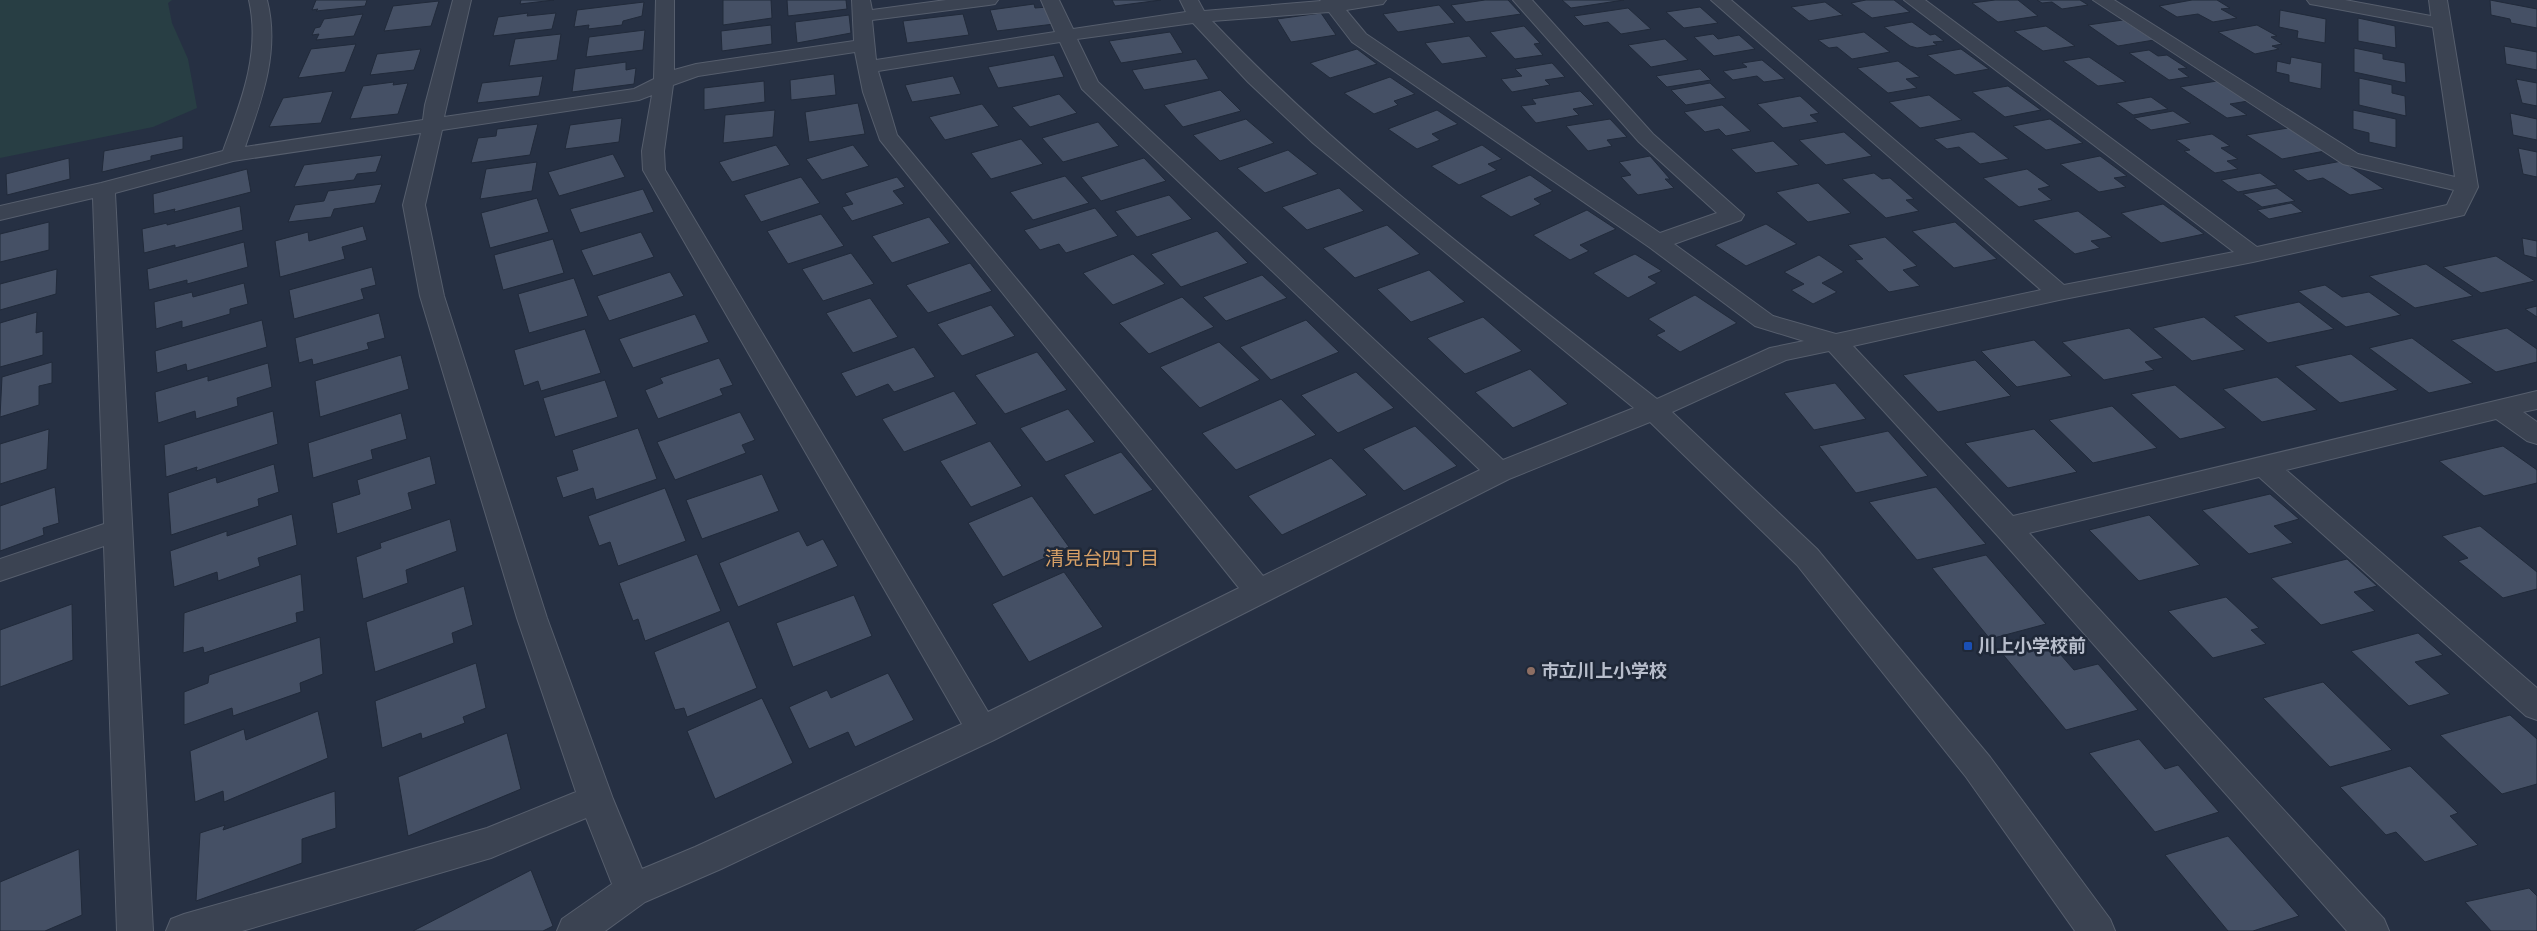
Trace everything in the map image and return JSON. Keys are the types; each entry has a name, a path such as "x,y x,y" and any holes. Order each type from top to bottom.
{"street":[{"path":"232,155 254,93 264,37 262,11 258,0"},
{"path":"462,0 435,105 433,124 414,205 432,296 532,618 596,799 632,890"},
{"path":"665,0 664,82 653,150 654,170 982,730"},
{"path":"989,0 863,8 866,56 888,136 1258,591"},
{"path":"1050,0 1089,85 1499,472"},
{"path":"0,213 104,189 232,155 639,94 696,70 866,56 1067,36 1168,19 1193,9 1377,0"},
{"path":"1522,0 1646,138 1733,215 1657,242"},
{"path":"1720,0 2059,293"},
{"path":"1912,0 2253,255"},
{"path":"2102,0 2351,159 2467,186"},
{"path":"2316,0 2440,23"},
{"path":"575,931 632,890 708,858 982,730 1499,472 1654,410 1779,354 2059,293 2253,255 2456,210 2467,186 2440,23 2438,0"},
{"path":"1331,3 1359,38 1657,242 1764,321 1834,341 2007,528 2371,931"},
{"path":"1193,9 1254,78 1320,139 1501,288 1654,410 1808,557 1978,767 2097,931"},
{"path":"104,189 135,931"},
{"path":"2007,528 2263,464 2537,400"},
{"path":"2499,408 2537,435"},
{"path":"2263,464 2537,707"},
{"path":"0,570 118,530"},
{"path":"184,931 492,842 596,799"}],"green space":[{"path":"0,0 172,0 168,3 172,23 188,59 197,108 153,127 0,158"}],"building":[{"path":"316,0 367,0 365,6 316,11 318,9 312,10"},
{"path":"521,0 554,0 520,4"},
{"path":"723,0 771,0 772,18 723,25"},
{"path":"787,0 846,0 847,9 788,16"},
{"path":"1112,0 1161,0 1115,6"},
{"path":"1485,0 1508,0 1521,14 1466,22 1451,5"},
{"path":"1562,0 1624,0 1571,8"},
{"path":"1866,0 1894,0 1910,12 1872,18 1851,3"},
{"path":"2018,0 2038,16 1998,22 1972,3"},
{"path":"2037,0 2080,0 2088,5 2062,9 2052,2 2042,3"},
{"path":"2192,0 2217,0 2230,8 2221,9 2237,18 2213,22 2198,14 2177,17 2159,6"},
{"path":"2490,0 2537,9 2537,28 2511,23 2510,19 2491,15"},
{"path":"439,1 431,26 384,31 393,6"},
{"path":"644,2 642,16 623,21 622,25 588,29 589,25 574,27 577,10"},
{"path":"1825,2 1843,15 1809,21 1791,7"},
{"path":"1034,4 1035,8 1048,7 1054,24 997,31 990,10"},
{"path":"1439,5 1455,23 1398,32 1383,14"},
{"path":"1700,7 1718,23 1684,28 1666,12"},
{"path":"1628,8 1651,29 1621,34 1608,22 1584,26 1574,16"},
{"path":"2280,10 2326,19 2325,43 2297,38 2298,31 2279,27"},
{"path":"528,13 527,16 556,13 552,29 493,36 498,17"},
{"path":"1321,13 1336,35 1291,42 1277,19"},
{"path":"363,14 354,36 316,40 319,34 312,35 315,28 320,27 324,19"},
{"path":"963,14 969,35 907,43 903,21"},
{"path":"849,15 851,33 797,43 795,22"},
{"path":"2358,18 2395,26 2396,48 2358,41"},
{"path":"2123,20 2154,40 2118,46 2088,25"},
{"path":"1912,22 1930,35 1935,34 1944,41 1933,42 1937,45 1917,48 1910,46 1884,27"},
{"path":"771,25 772,44 722,51 721,31"},
{"path":"2257,25 2277,36 2271,37 2282,44 2272,46 2279,49 2255,54 2218,32"},
{"path":"1524,26 1540,43 1534,44 1543,55 1515,59 1490,32"},
{"path":"2046,26 2075,46 2043,51 2014,31"},
{"path":"645,30 643,50 586,57 589,37"},
{"path":"1170,32 1183,53 1121,63 1109,41"},
{"path":"1864,32 1890,52 1852,59 1837,47 1829,48 1818,40"},
{"path":"561,34 557,60 509,66 515,39"},
{"path":"1713,34 1718,39 1739,35 1755,49 1714,56 1694,37"},
{"path":"1469,36 1487,57 1442,64 1425,43"},
{"path":"1665,39 1688,60 1651,67 1628,45"},
{"path":"356,44 345,72 298,78 311,49"},
{"path":"2504,46 2537,52 2537,70 2506,64"},
{"path":"2354,48 2383,54 2383,59 2405,63 2406,83 2354,72"},
{"path":"421,49 414,70 370,75 377,54"},
{"path":"1357,49 1377,64 1330,78 1310,63"},
{"path":"1961,49 1989,69 1955,75 1927,55"},
{"path":"2149,50 2158,56 2167,55 2187,68 2178,69 2189,77 2169,80 2129,53"},
{"path":"1054,55 1064,77 998,88 988,67"},
{"path":"2089,57 2126,82 2098,86 2063,61"},
{"path":"2291,57 2322,63 2321,89 2289,82 2289,75 2276,72 2277,61 2290,64"},
{"path":"1196,59 1209,79 1144,90 1132,70"},
{"path":"1762,60 1785,79 1764,82 1757,76 1733,80 1723,71 1747,67 1742,63"},
{"path":"1898,61 1920,77 1906,79 1917,88 1888,93 1857,68"},
{"path":"626,62 626,70 636,68 634,84 572,92 575,69"},
{"path":"1552,63 1565,77 1545,80 1550,85 1512,92 1501,79 1522,76 1515,69"},
{"path":"1700,69 1711,80 1667,87 1656,76"},
{"path":"834,74 836,95 791,100 790,80"},
{"path":"543,76 539,96 477,103 482,83"},
{"path":"953,76 961,94 912,102 905,85"},
{"path":"1390,77 1415,94 1394,101 1398,105 1374,114 1344,93"},
{"path":"2359,78 2392,85 2392,93 2405,96 2406,116 2359,105"},
{"path":"2516,79 2537,83 2537,106 2522,103"},
{"path":"764,81 765,102 704,110 704,88"},
{"path":"2217,81 2248,101 2230,104 2247,115 2227,118 2180,87"},
{"path":"394,82 393,85 408,83 398,114 350,119 363,86"},
{"path":"1710,83 1726,98 1686,105 1671,90"},
{"path":"2008,86 2041,110 2005,117 1972,92"},
{"path":"1220,90 1241,111 1183,127 1164,105"},
{"path":"333,91 321,123 269,127 283,98"},
{"path":"1580,91 1594,105 1573,109 1579,115 1536,123 1521,106 1536,104 1532,99"},
{"path":"1059,94 1077,113 1030,127 1012,107"},
{"path":"1929,95 1962,120 1920,128 1889,102"},
{"path":"1800,96 1819,113 1810,115 1818,122 1783,128 1757,104"},
{"path":"2151,97 2168,109 2133,115 2116,103"},
{"path":"858,103 865,134 809,142 805,112"},
{"path":"982,104 999,126 945,140 929,117"},
{"path":"1722,105 1751,131 1726,136 1719,129 1705,132 1684,112"},
{"path":"775,110 773,137 723,143 725,115"},
{"path":"1437,110 1458,124 1432,134 1440,140 1417,149 1388,129"},
{"path":"2353,110 2396,119 2396,148 2369,142 2369,133 2353,129"},
{"path":"2173,111 2191,123 2151,130 2134,118"},
{"path":"2510,113 2537,119 2537,140 2513,135"},
{"path":"622,118 619,142 565,149 570,125"},
{"path":"1246,119 1274,143 1220,161 1193,135"},
{"path":"1610,119 1627,137 1607,140 1612,146 1588,151 1566,126"},
{"path":"2050,119 2083,143 2046,150 2013,126"},
{"path":"1098,122 1119,146 1063,162 1042,138"},
{"path":"538,124 530,155 471,163 478,138 496,136 497,129"},
{"path":"2288,128 2325,151 2282,159 2246,135"},
{"path":"1844,132 1872,156 1826,165 1799,140"},
{"path":"1974,132 2009,159 1980,164 1959,147 1947,149 1934,139"},
{"path":"2212,134 2230,146 2221,148 2238,159 2227,161 2238,169 2215,173 2184,151 2190,150 2176,140"},
{"path":"183,136 183,149 151,156 151,160 102,172 104,151"},
{"path":"1021,139 1043,164 991,179 971,153"},
{"path":"1773,141 1799,165 1756,173 1731,149"},
{"path":"776,145 790,165 732,182 719,162"},
{"path":"853,145 869,166 822,180 806,159"},
{"path":"1482,145 1502,159 1488,164 1497,170 1459,185 1431,166"},
{"path":"2518,148 2537,152 2537,177 2523,174"},
{"path":"1288,150 1318,174 1265,193 1237,168"},
{"path":"613,154 625,177 559,196 548,172"},
{"path":"382,155 376,172 357,174 354,180 294,187 304,165"},
{"path":"1650,156 1670,179 1665,179 1674,188 1638,195 1621,177 1631,175 1619,162"},
{"path":"2100,156 2127,176 2114,178 2126,187 2099,192 2060,164"},
{"path":"69,158 70,179 7,195 6,174"},
{"path":"1144,158 1166,181 1101,201 1081,177"},
{"path":"2342,161 2384,189 2350,195 2323,178 2308,181 2293,170"},
{"path":"537,162 532,191 480,199 486,169"},
{"path":"247,169 251,192 174,212 175,209 154,214 153,194"},
{"path":"2027,169 2050,186 2038,189 2052,200 2019,207 1983,178"},
{"path":"1874,173 1882,179 1890,178 1914,199 1906,200 1919,211 1886,218 1842,179"},
{"path":"2260,173 2277,185 2238,192 2221,180"},
{"path":"1530,175 1553,191 1534,199 1541,204 1511,217 1480,196"},
{"path":"1065,176 1089,203 1033,220 1010,192"},
{"path":"801,177 820,203 761,222 744,195"},
{"path":"897,177 905,187 893,191 904,204 852,221 842,207 853,204 845,193"},
{"path":"1818,183 1851,213 1808,222 1776,192"},
{"path":"382,184 375,203 334,209 331,217 288,222 295,205 324,201 328,191"},
{"path":"1339,188 1364,211 1307,230 1282,207"},
{"path":"2277,188 2295,201 2262,207 2243,194"},
{"path":"643,189 654,212 580,233 570,209"},
{"path":"1169,195 1192,219 1137,237 1115,211"},
{"path":"537,198 549,232 490,248 481,213"},
{"path":"2291,203 2303,212 2269,219 2257,210"},
{"path":"2163,204 2204,234 2161,243 2121,213"},
{"path":"240,206 243,230 175,248 175,245 144,253 142,229 167,223 167,225"},
{"path":"1095,208 1118,236 1066,253 1059,244 1040,250 1024,230"},
{"path":"1587,210 1616,229 1580,245 1589,251 1570,260 1533,235"},
{"path":"2078,211 2112,237 2091,241 2100,248 2075,254 2033,220"},
{"path":"821,214 844,246 788,264 767,231"},
{"path":"929,217 950,243 892,263 872,236"},
{"path":"49,222 49,250 0,262 0,234"},
{"path":"1955,222 1997,259 1954,268 1912,231"},
{"path":"1766,224 1797,244 1746,266 1715,245"},
{"path":"1387,225 1420,254 1355,278 1323,248"},
{"path":"363,226 367,240 342,247 345,259 280,277 275,241 308,232 309,241"},
{"path":"1217,231 1248,263 1181,287 1151,254"},
{"path":"641,232 654,257 593,276 581,250"},
{"path":"1885,237 1917,266 1903,270 1920,286 1889,292 1855,260 1863,259 1848,245"},
{"path":"2522,238 2537,241 2537,258 2524,255"},
{"path":"553,239 564,273 503,290 494,255"},
{"path":"244,242 248,267 187,284 187,280 149,290 147,269"},
{"path":"851,253 874,284 823,301 802,269"},
{"path":"1133,254 1165,284 1113,305 1083,273"},
{"path":"1635,254 1662,271 1648,277 1657,283 1628,298 1593,273"},
{"path":"1819,255 1844,272 1822,283 1837,292 1813,304 1791,290 1804,284 1784,272"},
{"path":"2496,256 2535,281 2481,293 2443,267"},
{"path":"970,263 992,291 928,313 906,285"},
{"path":"2426,264 2473,296 2415,308 2369,276"},
{"path":"372,267 376,285 361,289 364,299 294,319 289,290"},
{"path":"57,269 56,294 0,310 0,284"},
{"path":"1429,270 1465,302 1411,322 1377,289"},
{"path":"670,272 684,296 609,321 597,296"},
{"path":"1262,275 1287,298 1226,321 1203,297"},
{"path":"574,278 588,316 529,333 518,294"},
{"path":"244,283 248,304 230,309 230,314 182,328 182,321 156,329 154,302 192,292 193,297"},
{"path":"2325,285 2342,297 2369,292 2401,315 2346,327 2298,291"},
{"path":"1695,295 1737,323 1680,352 1656,335 1665,331 1648,319"},
{"path":"1182,297 1214,327 1149,354 1119,323"},
{"path":"870,298 898,337 853,353 826,313"},
{"path":"2299,302 2334,329 2268,343 2234,316"},
{"path":"991,305 1015,336 962,356 937,324"},
{"path":"2537,306 2537,317 2525,309"},
{"path":"37,312 36,333 43,331 43,355 0,367 0,323"},
{"path":"379,313 385,338 367,343 369,349 313,365 312,359 299,363 295,338"},
{"path":"695,314 709,342 633,368 619,339"},
{"path":"1483,317 1522,351 1465,374 1427,338"},
{"path":"2204,317 2245,350 2192,361 2153,328"},
{"path":"262,320 267,347 187,371 186,364 157,373 155,351"},
{"path":"1306,320 1339,352 1271,380 1240,347"},
{"path":"2129,328 2163,358 2145,362 2154,370 2104,380 2062,342"},
{"path":"2507,328 2537,349 2537,362 2496,372 2451,340"},
{"path":"585,329 601,373 541,391 538,381 524,386 514,350"},
{"path":"2412,338 2473,383 2429,393 2369,348"},
{"path":"2034,340 2072,376 2017,387 1981,351"},
{"path":"1219,342 1260,380 1200,408 1160,367"},
{"path":"914,347 935,377 894,392 888,384 856,397 841,373"},
{"path":"1037,352 1067,390 1005,414 975,375"},
{"path":"2351,354 2398,390 2340,403 2295,366"},
{"path":"401,355 409,389 320,417 315,381"},
{"path":"719,358 733,385 720,389 723,395 658,419 645,390 663,383 660,378"},
{"path":"1975,360 2011,396 1938,412 1903,375"},
{"path":"52,362 52,383 39,386 39,405 0,417 2,377"},
{"path":"268,363 272,387 237,398 238,406 196,419 195,411 158,423 155,392 208,376 208,381"},
{"path":"1530,369 1568,404 1513,428 1475,392"},
{"path":"1356,372 1394,408 1338,433 1301,395"},
{"path":"2277,377 2317,410 2262,422 2223,389"},
{"path":"605,380 618,417 555,437 543,398"},
{"path":"1835,383 1866,419 1814,430 1784,393"},
{"path":"2175,385 2226,428 2180,439 2131,394"},
{"path":"954,391 977,424 904,452 882,419"},
{"path":"1281,399 1316,435 1236,470 1202,433"},
{"path":"2112,406 2157,448 2093,463 2049,420"},
{"path":"1068,409 1095,442 1046,462 1020,428"},
{"path":"273,411 278,444 196,471 197,467 166,477 164,445"},
{"path":"740,412 755,440 742,445 746,453 675,480 657,442"},
{"path":"401,413 407,439 371,450 373,459 313,478 308,443"},
{"path":"1415,426 1457,466 1404,491 1363,449"},
{"path":"638,428 657,479 596,500 593,488 563,498 556,477 578,470 572,450"},
{"path":"49,429 47,469 0,484 0,444"},
{"path":"2034,429 2077,472 2008,488 1965,443"},
{"path":"1888,431 1928,476 1856,493 1819,446"},
{"path":"990,441 1022,486 971,507 940,461"},
{"path":"2503,446 2537,470 2537,483 2484,496 2439,461"},
{"path":"1121,452 1153,490 1094,515 1064,475"},
{"path":"430,456 436,484 408,493 412,509 337,534 332,503 360,494 357,480"},
{"path":"1331,458 1367,495 1282,535 1248,496"},
{"path":"274,464 279,492 258,499 259,506 171,535 168,493 216,477 217,483"},
{"path":"762,474 779,511 702,539 686,500"},
{"path":"55,487 59,523 43,528 44,535 0,551 0,506"},
{"path":"1936,487 1986,544 1917,560 1869,502"},
{"path":"665,488 686,541 618,566 610,542 599,546 588,516"},
{"path":"2270,494 2299,519 2274,526 2293,543 2249,554 2202,510"},
{"path":"1032,496 1069,547 1003,577 968,523"},
{"path":"292,514 297,545 258,558 260,566 218,581 217,572 174,587 170,551 227,531 227,536"},
{"path":"2149,515 2200,565 2139,581 2089,530"},
{"path":"450,519 457,551 406,570 408,583 363,599 356,557 381,548 380,543"},
{"path":"2480,526 2537,572 2537,589 2503,598 2458,561 2468,558 2442,536"},
{"path":"799,531 807,546 823,539 838,566 738,607 719,563"},
{"path":"697,554 721,611 645,641 638,619 633,621 619,583"},
{"path":"1986,555 2046,624 1990,639 1932,568"},
{"path":"2347,559 2377,586 2354,592 2375,611 2321,625 2271,578"},
{"path":"1064,572 1103,627 1029,662 992,604"},
{"path":"301,574 304,611 296,613 297,622 204,653 203,647 183,653 184,613"},
{"path":"464,586 473,625 452,633 454,643 375,672 366,622"},
{"path":"854,595 872,636 793,667 776,623"},
{"path":"2226,597 2259,628 2251,630 2266,644 2213,658 2168,611"},
{"path":"72,604 73,660 0,687 0,630"},
{"path":"729,621 757,688 687,717 684,708 675,710 654,652"},
{"path":"2418,633 2443,655 2415,662 2450,694 2409,706 2351,651"},
{"path":"320,637 323,674 300,683 301,692 233,716 232,708 184,725 184,692 208,683 209,675"},
{"path":"2047,639 2074,670 2098,664 2138,710 2066,730 2000,651"},
{"path":"476,663 486,708 463,717 465,723 422,739 421,733 382,748 375,701"},
{"path":"888,673 914,720 855,747 848,732 809,749 789,707 827,690 831,698"},
{"path":"2323,682 2392,750 2330,767 2263,698"},
{"path":"762,698 793,763 715,799 687,731"},
{"path":"318,711 328,758 224,802 223,791 195,802 190,751 244,729 246,740"},
{"path":"2510,715 2537,739 2537,784 2502,794 2440,735"},
{"path":"507,733 521,789 408,836 398,777"},
{"path":"2139,739 2165,769 2178,765 2219,812 2155,832 2089,753"},
{"path":"2410,766 2458,813 2450,816 2478,845 2425,862 2396,832 2386,835 2340,787"},
{"path":"335,791 336,828 302,839 302,863 196,901 200,833 225,825 223,830"},
{"path":"2228,836 2299,916 2253,931 2228,931 2165,855"},
{"path":"79,849 82,915 45,931 0,931 0,882"},
{"path":"531,870 553,926 543,931 413,931"},
{"path":"2529,888 2537,896 2537,931 2491,931 2465,902"}],"place":[{"name":"川上小学校前","path":"1968,646"},
{"name":"市立川上小学校","path":"1531,671"}],"district":[{"name":"清見台四丁目","path":"1102,558"}]}
